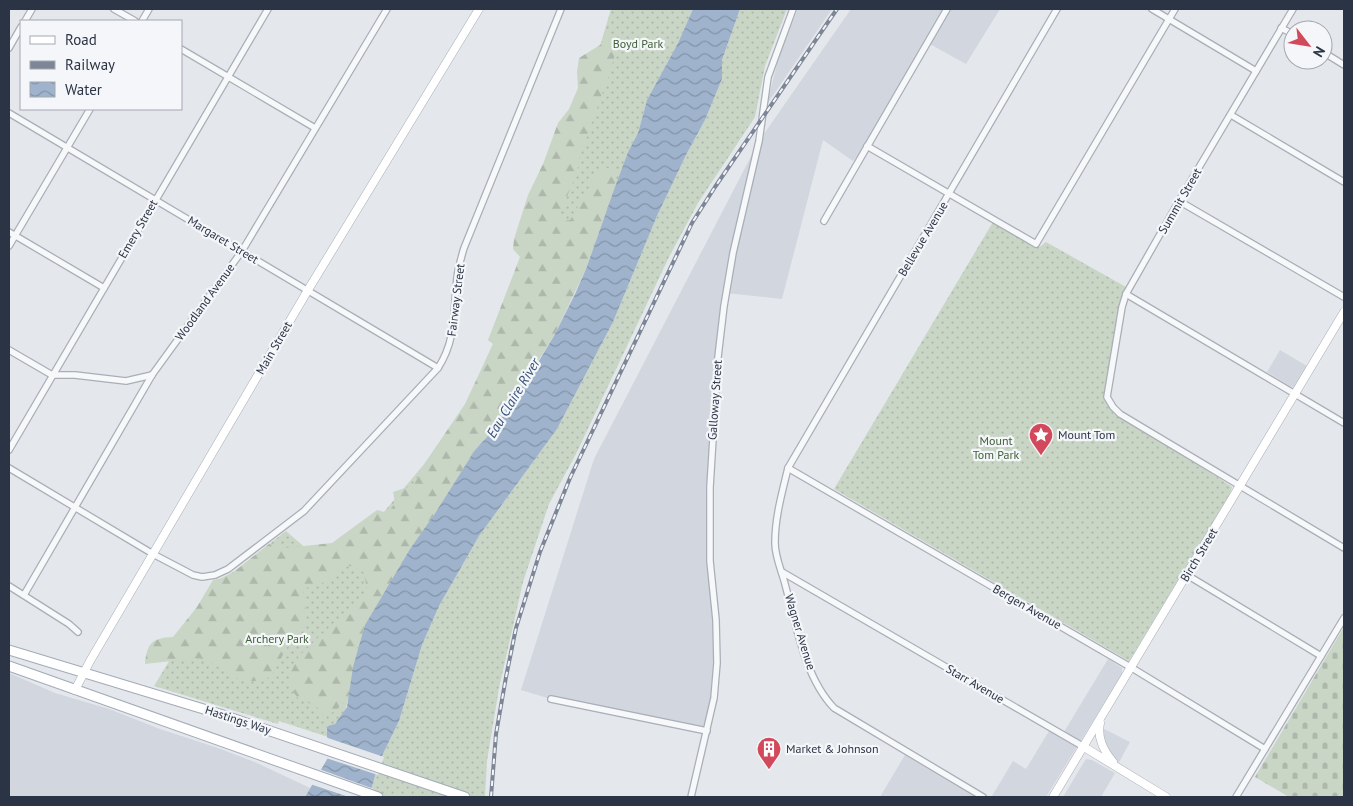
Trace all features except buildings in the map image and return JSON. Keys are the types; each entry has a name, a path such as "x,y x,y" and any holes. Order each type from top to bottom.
{"main road":[{"name":"Hastings Way","path":"9,650 220,714 464,797"},
{"name":"Hastings Way","path":"9,666 378,797"}],"street":[{"path":"26,20 32,9"},
{"path":"114,9 133,20"},
{"path":"143,20 149,9"},
{"name":"Emery Street","path":"9,450 268,9"},
{"name":"Woodland Avenue","path":"24,595 152,375 242,251 387,9"},
{"name":"Main Street","path":"76,690 153,554 308,290 479,9"},
{"name":"Fairway Street","path":"153,554 193,575 202,577 215,575 228,569 304,511 438,368 450,345 453,332 457,277 464,248 561,9"},
{"name":"Galloway Street","path":"691,797 714,698 718,663 716,620 710,580 709,494 718,357 724,306 733,253 759,141 768,77 793,9"},
{"path":"824,221 947,9"},
{"name":"Bellevue Avenue","path":"788,468 1057,9"},
{"path":"1152,9 1256,71"},
{"path":"867,146 1036,244 1175,9"},
{"name":"Summit Street","path":"1241,485 1120,414 1107,397 1122,307 1126,294 1293,9"},
{"path":"9,48 20,29"},
{"path":"182,50 315,128"},
{"path":"1333,58 1344,65"},
{"path":"9,246 89,110"},
{"name":"Margaret Street","path":"9,113 438,368"},
{"path":"1231,115 1344,182"},
{"path":"1179,201 1344,297"},
{"path":"9,232 104,288"},
{"path":"1126,294 1344,423"},
{"name":"Birch Street","path":"1053,797 1344,312"},
{"path":"9,350 52,375 75,375 126,381 152,375"},
{"path":"9,468 153,554"},
{"name":"Wagner Avenue","path":"788,468 776,519 775,546 801,646 825,700 834,708 983,797"},
{"name":"Bergen Avenue","path":"788,468 1132,668 1265,749"},
{"path":"1241,485 1344,548"},
{"name":"Starr Avenue","path":"782,572 1084,747 1166,797"},
{"path":"1187,575 1321,656"},
{"path":"9,586 69,624 78,632"},
{"path":"1236,797 1344,618"},
{"path":"551,699 707,731"},
{"path":"1102,718 1099,737 1104,750 1117,768"}],"shaded area":[{"path":"798,9 832,9 767,104 779,56"},
{"path":"851,9 1000,9 966,64 928,43 867,146 853,161 823,140 782,299 726,293 709,541 717,663 707,731 551,699 521,690 594,459 759,141"},
{"path":"1280,350 1307,366 1294,387 1267,372"},
{"path":"1108,659 1122,668 1122,674 1046,797 992,796 1013,761 1026,769 1049,731 1061,737"},
{"path":"9,673 55,693 109,709 160,729 218,748 257,763 310,788 305,797 9,797"},
{"path":"1098,726 1130,742 1118,764 1106,754"},
{"path":"905,755 975,797 880,797"},
{"path":"1086,759 1092,760 1115,773 1101,797 1063,797"}],"green space":[{"path":"611,9 693,9 678,43 647,100 638,133 628,152 607,211 475,450 434,515 343,713 338,721 326,730 328,737 279,721 278,724 154,686 218,580 235,571 286,531 324,564 341,563 425,463 466,404 493,344 600,46"},
{"path":"740,9 787,9 765,66 755,117 698,203 669,257 576,454 549,504 523,582 499,688 487,761 485,797 369,797 379,762 399,721 422,645 439,606 479,536 557,429 613,322 657,216 705,120 722,79 722,60"},
{"name":"Archery Park","path":"608,34 616,43 616,51 582,150 576,175 560,213 563,221 570,220 587,192 594,176 607,168 616,168 615,187 586,269 554,336 495,428 475,450 410,549 365,625 358,645 348,699 333,712 324,716 316,706 299,699 289,687 290,674 299,656 362,596 367,588 363,571 352,566 344,567 338,571 331,580 303,589 307,620 286,649 271,677 255,681 242,681 208,661 198,658 145,664 149,646 155,640 173,637 197,607 213,580 230,575 269,544 285,548 332,543 377,510 388,513 395,503 393,492 408,487 415,482 425,463 465,404 493,344 488,340 520,257 513,249 514,239 528,195 543,164 558,123 569,109 578,88 577,72 579,58 600,45"},
{"name":"Mount Tom Park","path":"993,222 1036,247 1046,242 1126,287 1118,308 1105,398 1107,405 1115,415 1195,462 1232,487 1230,494 1129,661 834,489"},
{"path":"1344,627 1344,797 1289,797 1255,777"}],"water":[{"path":"693,9 740,9 722,60 722,79 705,120 657,216 613,322 557,429 479,536 439,606 422,645 399,721 379,762 369,797 305,797 329,756 328,726 335,724 347,707 353,667 365,625 410,549 475,450 495,428 554,336 586,269 628,152 638,133 647,100 678,43"}],"pier":[{"path":"325,737 384,757 378,775 326,758 328,749"},
{"path":"319,769 374,789 371,797 349,797 310,784"}],"railway":[{"path":"491,797 496,734 516,628 540,552 570,478 692,223 837,9"}],"place":[{"name":"Mount Tom","path":"1041,456"},
{"name":"Market & Johnson","path":"769,770"}],"park label":[{"name":"Boyd Park","path":"638,44"}],"water label":[{"name":"Eau Claire River","path":"513,398"}]}
